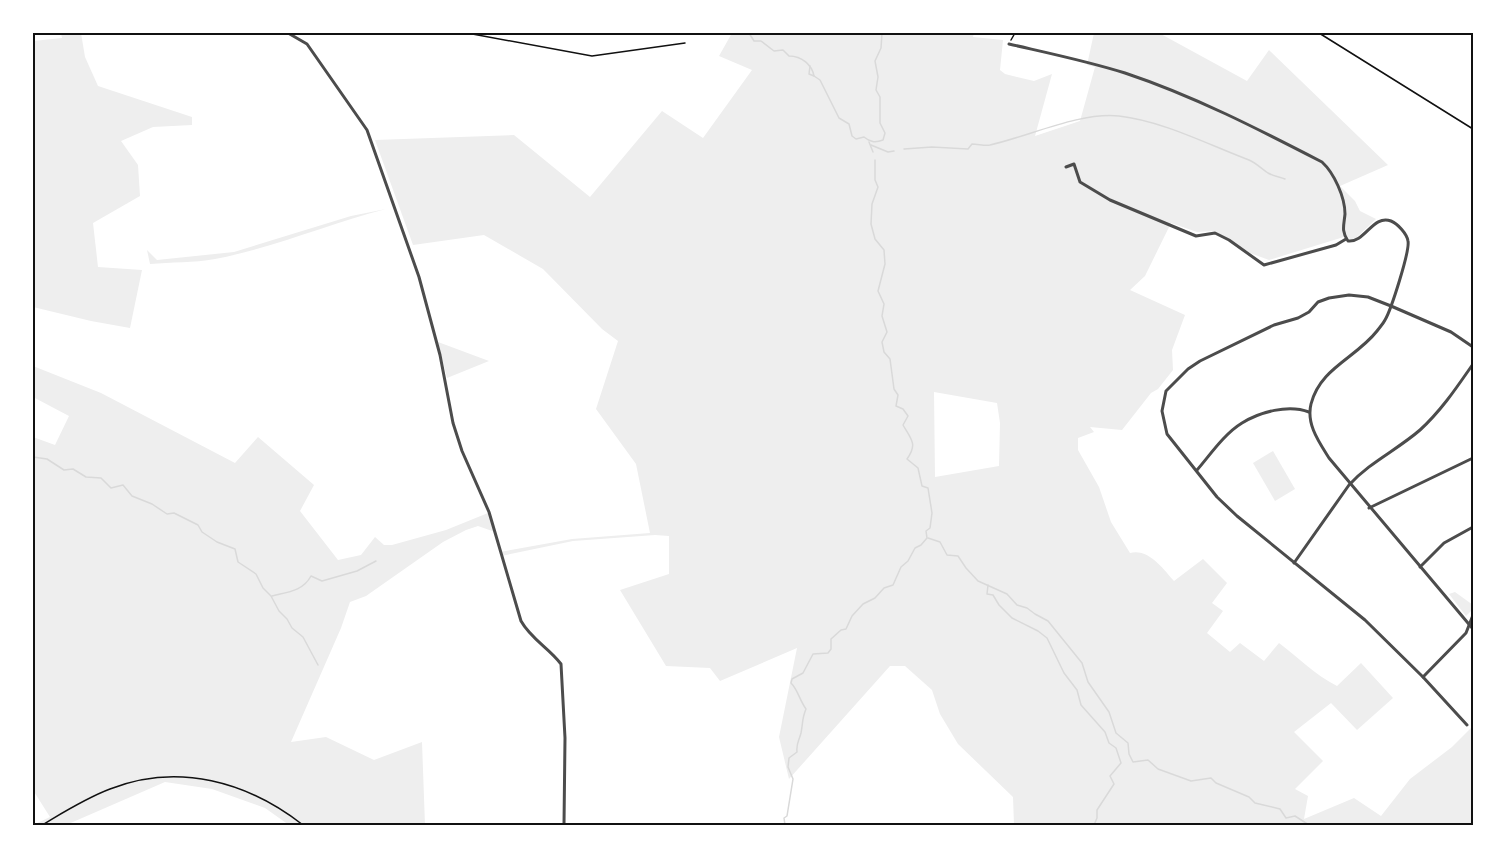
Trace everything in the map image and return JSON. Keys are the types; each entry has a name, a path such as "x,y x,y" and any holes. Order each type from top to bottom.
{"street":[{"path":"288,33 308,44 367,130 419,278 440,355 453,423 462,451 492,522 520,621 526,631 561,664 564,825"},
{"path":"1009,44 1098,65 1168,89 1228,114 1322,162 1332,174 1343,201 1345,214 1342,226 1346,238 1351,242 1358,240 1374,224 1382,220 1391,221 1404,233 1408,242 1407,254 1385,320 1358,351 1335,366 1325,378 1313,396 1309,412 1321,447 1349,485 1473,629"},
{"path":"1066,167 1074,164 1080,182 1110,200 1196,236 1215,233 1264,265 1336,245 1346,238"},
{"path":"1467,725 1423,676 1365,620 1236,516 1217,497 1174,445 1167,434 1162,411 1166,392 1176,379 1200,361 1274,325 1298,318 1309,312 1318,302 1329,298 1359,295 1391,306 1451,333 1473,347"},
{"path":"1294,563 1349,485 1360,473 1425,424 1450,396 1473,364"},
{"path":"1197,470 1242,423 1280,410 1302,409 1309,412"},
{"path":"1370,508 1473,458"},
{"path":"1420,567 1444,543 1473,527"},
{"path":"1423,676 1466,633 1473,615"}],"path":[{"path":"467,33 592,56 685,43"},
{"path":"1009,44 1014,33"},
{"path":"1318,33 1473,129"},
{"path":"42,825 111,789 127,783 172,776 199,778 238,787 278,806 303,825"}],"shaded area":[{"path":"61,33 81,33 85,57 98,86 192,117 192,125 153,127 121,141 138,165 140,196 93,223 98,267 142,270 130,328 33,307 33,41 62,38"},
{"path":"732,33 974,33 973,37 1003,40 1000,70 1005,74 1034,81 1052,74 1035,136 1080,121 1095,67 1087,65 1094,33 1159,33 1247,81 1269,50 1388,165 1340,186 1355,201 1360,211 1376,219 1355,239 1347,236 1269,260 1250,253 1215,231 1197,232 1171,223 1145,276 1130,290 1185,315 1172,350 1173,370 1158,389 1151,393 1122,430 1090,427 1094,432 1078,438 1078,450 1099,487 1111,522 1130,553 1137,552 1150,557 1174,581 1203,559 1227,583 1212,603 1223,611 1207,633 1230,652 1240,643 1264,661 1279,643 1314,672 1337,686 1361,663 1393,698 1357,730 1331,703 1294,732 1323,761 1295,789 1308,796 1304,819 1354,798 1381,816 1410,779 1452,747 1473,726 1473,825 1014,825 1013,797 958,744 940,714 932,690 905,666 890,666 789,779 779,737 797,648 720,681 710,668 666,666 620,590 669,574 669,536 573,541 501,556 500,552 572,539 650,533 636,464 596,409 618,341 602,329 543,269 484,235 413,245 375,140 514,135 590,197 662,111 703,138 752,70 719,56","holes":["934,392 997,403 1000,423 999,466 935,477"]},
{"path":"386,209 258,249 215,259 150,264 147,250 157,260 234,252 351,216"},
{"path":"438,342 489,361 447,378"},
{"path":"33,366 101,393 235,463 258,437 314,485 300,511 338,560 361,555 375,537 384,545 392,545 446,530 488,513 495,532 478,526 466,530 443,542 366,596 350,602 341,628 291,742 326,737 374,760 422,742 425,825 289,825 265,808 212,789 165,782 66,825 33,825 50,817 33,790 33,437 55,445 69,416 33,397"},
{"path":"1273,451 1295,489 1275,501 1253,463"},
{"path":"1455,592 1473,605 1473,609 1466,616 1449,594"}],"waterway":[{"path":"749,33 754,41 761,41 774,51 783,50 789,56 806,62 814,76 820,80 839,118 849,124 852,136 856,139 864,137 875,142 883,140 885,133 880,123 880,97 876,90 878,77 875,61 881,48 882,33"},
{"path":"810,66 809,74 814,76"},
{"path":"904,149 932,147 968,149 972,144 990,145 1071,121 1119,116 1152,123 1186,134 1249,160 1270,174 1285,179"},
{"path":"869,142 873,152"},
{"path":"871,145 888,152 894,151"},
{"path":"785,825 784,818 787,816 793,779 788,767 789,758 797,752 806,709 791,683 792,679 803,673 813,654 828,653 831,649 831,639 841,630 846,629 852,616 863,604 875,598 884,588 893,585 901,567 908,561 915,548 927,538 926,531 930,528 932,513 928,488 922,486 918,468 907,459 913,445 903,425 908,416 903,409 896,406 898,395 894,389 890,359 884,352 882,342 887,332 882,316 884,304 878,291 885,264 884,250 875,239 871,224 872,204 878,187 875,180 875,160"},
{"path":"33,457 47,459 64,470 73,469 86,477 101,478 111,488 123,485 132,496 152,504 167,514 174,513 198,525 202,532 217,542 235,549 238,562 256,574 279,611 292,628 303,637 318,665"},
{"path":"928,538 940,542 947,555 958,556 978,581 1007,594 1017,605 1027,608 1048,621 1082,663 1088,682 1109,712 1116,733 1128,743 1129,754 1133,762 1148,760 1158,769 1191,781 1211,778 1216,783 1249,797 1255,803 1280,809 1286,818 1295,816 1309,825"},
{"path":"272,596 299,588 311,576 322,581 357,571 376,561"},
{"path":"988,585 987,594 993,595 1012,618 1047,638 1064,673 1077,690 1081,705 1105,732 1109,743 1116,748 1121,763 1110,776 1114,784 1097,810 1094,825"}]}
